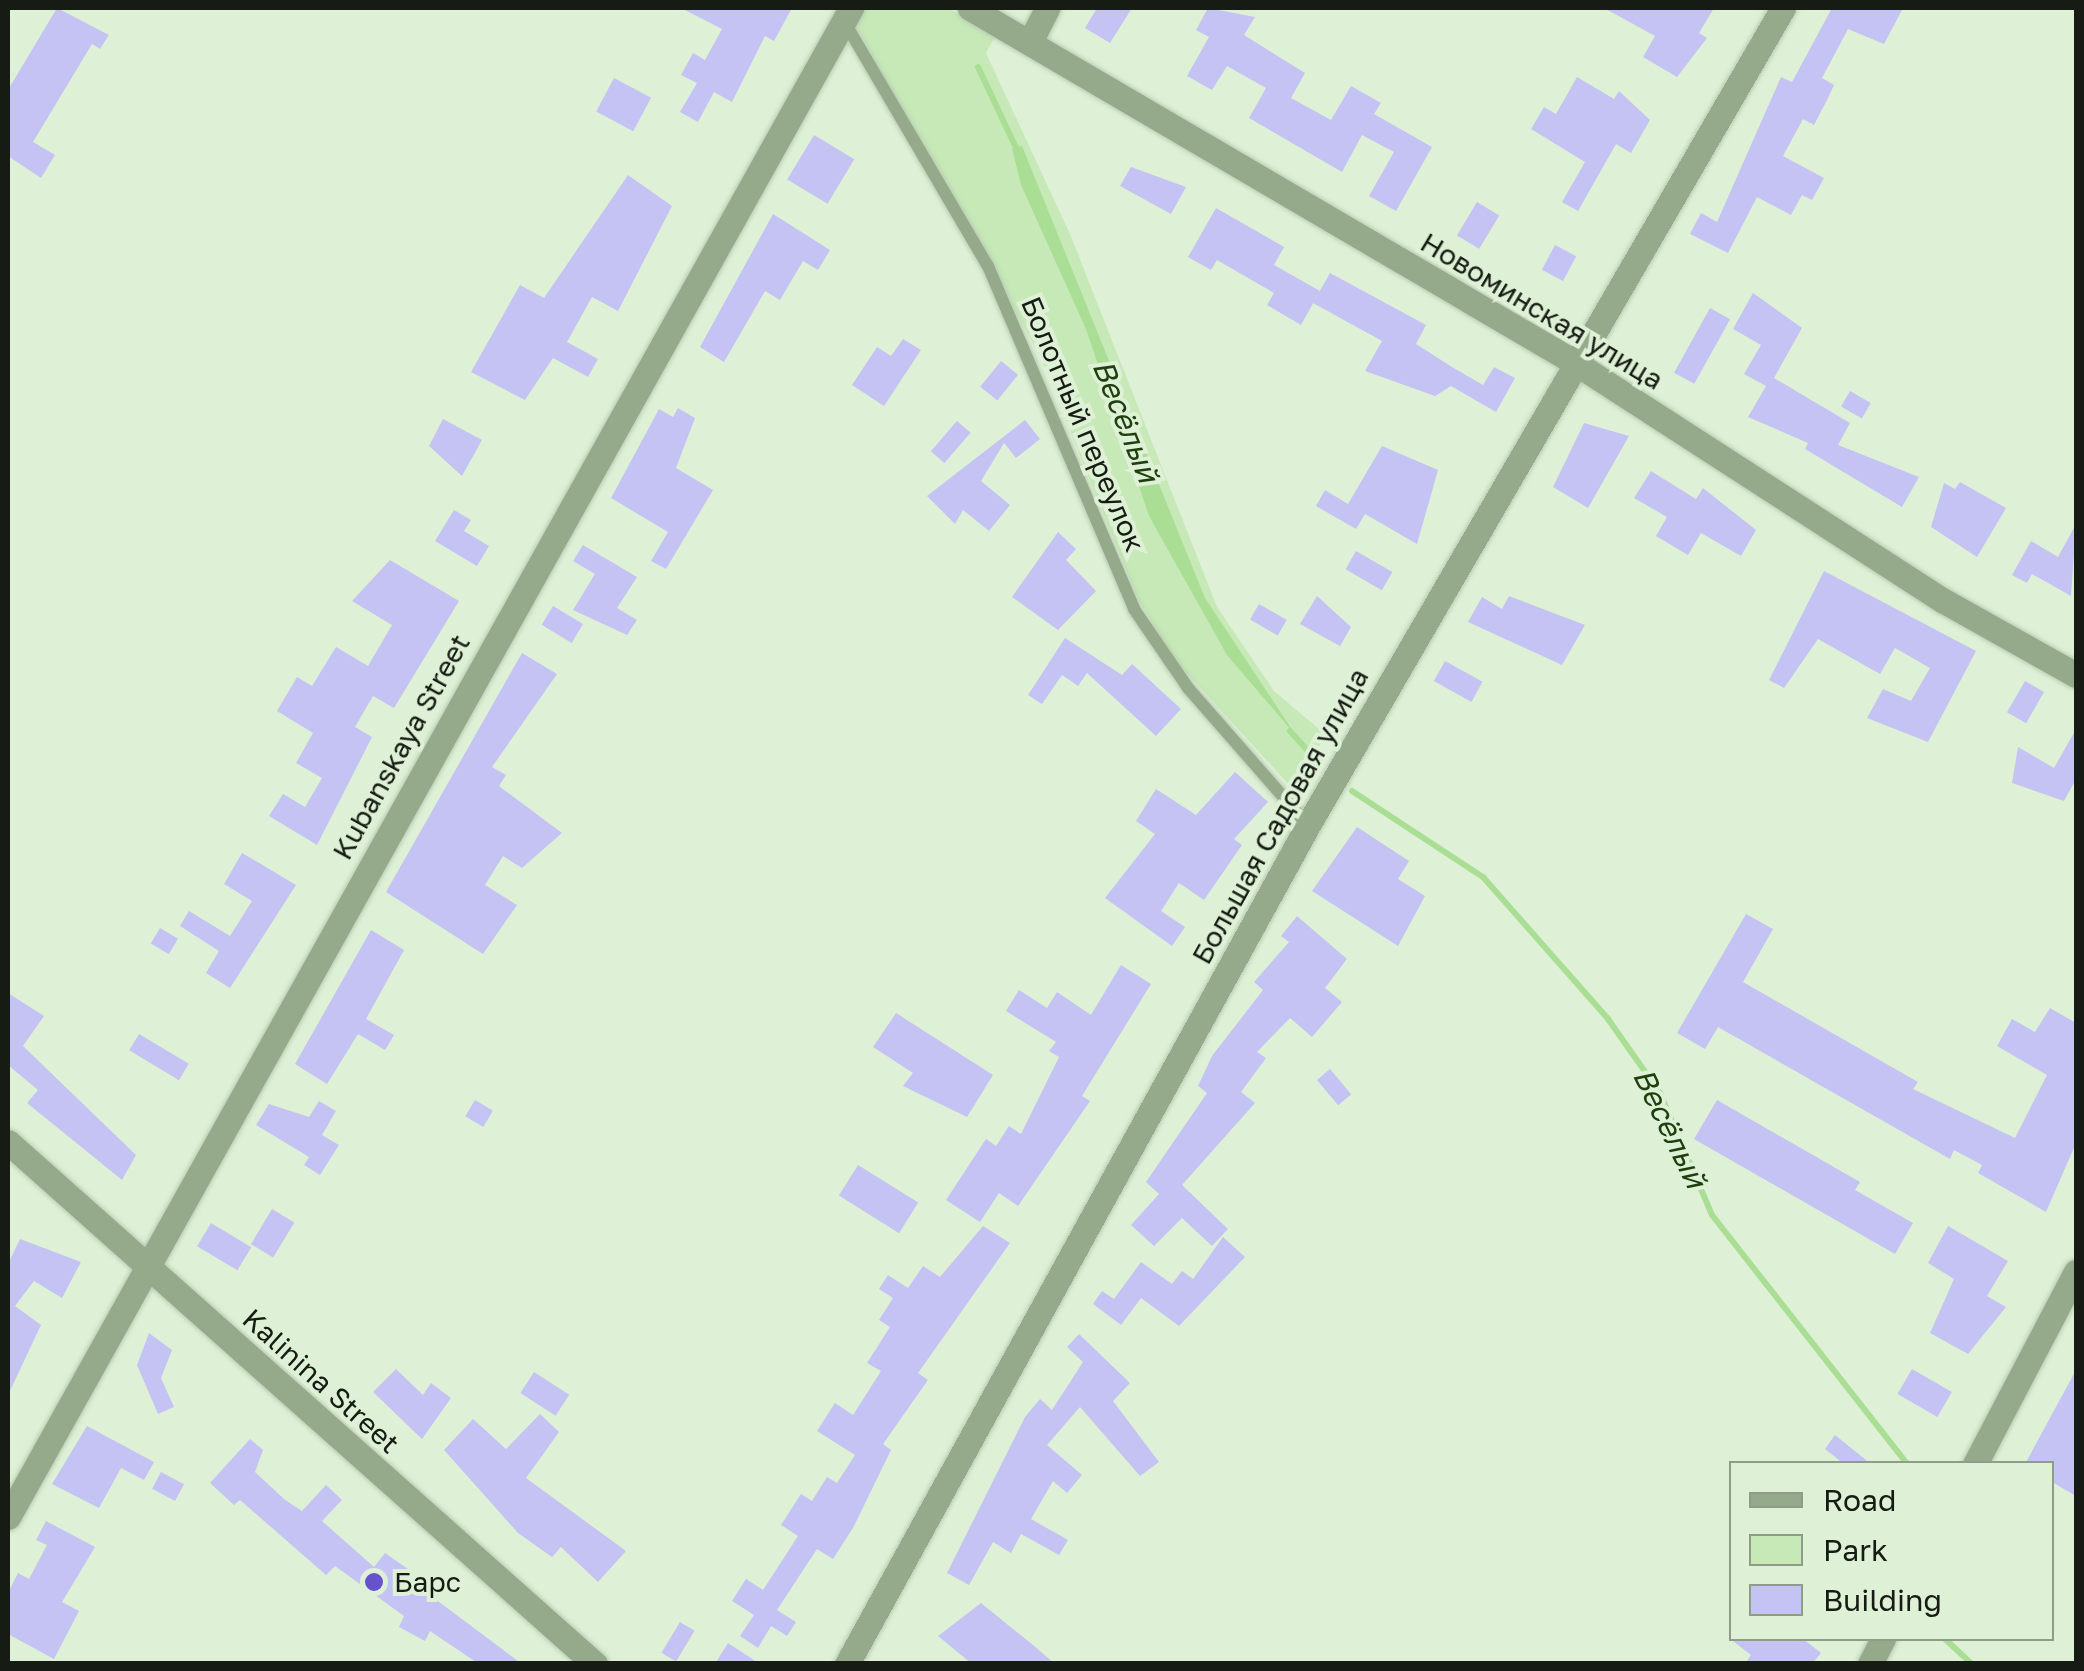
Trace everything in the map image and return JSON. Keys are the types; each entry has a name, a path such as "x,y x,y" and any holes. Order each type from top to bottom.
{"street":[{"name":"Новоминская улица","path":"970,8 1574,362 1944,601 2076,675"},
{"path":"1030,42 1047,8"},
{"name":"Большая Садовая улица","path":"847,1664 1308,825 1783,8"},
{"name":"Kubanskaya Street","path":"8,1517 142,1262 847,14"},
{"name":"Kalinina Street","path":"8,1142 595,1664"},
{"path":"1977,1461 2076,1272"},
{"path":"1870,1664 1882,1641"}],"lane":[{"name":"Болотный переулок","path":"847,14 996,283 1134,609 1188,688 1308,825"}],"green space":[{"path":"860,8 948,8 996,35 986,53 1070,234 1217,607 1274,691 1326,735 1293,789 1175,660 1138,599 1040,356 853,21"}],"water":[{"path":"1022,146 1205,598 1297,737 1227,655 1149,516 1086,329 1021,185 1012,148"}],"building":[{"path":"57,8 109,35 100,49 92,44 33,142 55,155 41,178 8,156 8,90"},
{"path":"681,8 792,8 774,41 765,36 732,102 714,92 698,122 680,112 697,83 681,75 693,53 705,60 722,29"},
{"path":"1097,8 1132,8 1110,43 1085,28"},
{"path":"1208,8 1255,17 1244,35 1305,73 1291,98 1331,120 1351,86 1381,103 1374,114 1432,147 1396,211 1369,196 1394,152 1362,135 1342,172 1249,118 1266,88 1227,66 1212,90 1187,76 1209,37 1196,30"},
{"path":"1604,8 1714,8 1699,33 1707,38 1677,77 1643,57 1655,36"},
{"path":"1832,8 1903,8 1884,44 1848,29 1822,78 1834,85 1827,100 1814,125 1803,119 1783,156 1824,178 1812,200 1802,195 1791,215 1757,197 1728,253 1690,234 1701,213 1717,222 1781,77 1792,82"},
{"path":"1577,77 1614,99 1619,91 1650,120 1631,153 1616,144 1578,211 1562,202 1585,162 1531,129 1544,107 1556,114"},
{"path":"614,78 651,98 633,131 596,112"},
{"path":"814,135 854,159 828,204 787,180"},
{"path":"1131,167 1186,187 1171,214 1120,186"},
{"path":"628,175 672,206 618,311 592,297 567,342 598,359 588,377 553,358 525,400 471,372 520,285 544,298"},
{"path":"1477,202 1499,215 1479,249 1457,235"},
{"path":"1216,208 1284,247 1274,265 1320,291 1301,325 1267,305 1274,293 1217,260 1211,270 1188,257"},
{"path":"773,214 830,250 818,270 803,261 780,300 765,291 724,362 700,347"},
{"path":"1555,245 1576,256 1563,281 1542,270"},
{"path":"1330,273 1426,325 1416,344 1483,385 1494,367 1515,378 1496,412 1451,386 1435,396 1365,371 1382,341 1313,303"},
{"path":"1753,293 1802,328 1774,378 1850,423 1838,445 1919,477 1902,507 1805,449 1808,443 1748,417 1766,386 1744,374 1761,345 1733,329"},
{"path":"1710,308 1730,319 1694,384 1674,373"},
{"path":"903,339 921,350 884,406 852,385 877,347 891,356"},
{"path":"1001,361 1018,375 997,400 980,387"},
{"path":"1850,391 1871,403 1862,419 1841,407"},
{"path":"678,408 695,418 676,468 713,490 666,569 651,561 668,532 611,498 659,409 673,417"},
{"path":"443,419 482,440 462,476 429,446"},
{"path":"1025,420 1040,439 1016,458 1004,443 981,481 1010,505 989,531 963,510 955,524 927,496"},
{"path":"957,421 971,433 944,463 931,451"},
{"path":"1584,423 1629,436 1588,508 1553,487"},
{"path":"1382,446 1438,470 1417,544 1365,514 1356,529 1316,506 1325,490 1348,504"},
{"path":"1651,471 1696,499 1703,488 1756,530 1741,556 1701,533 1688,555 1656,536 1667,517 1634,498"},
{"path":"1960,482 2006,508 1977,557 1931,527 1944,483 1955,489"},
{"path":"454,510 471,520 464,531 489,546 477,566 435,541"},
{"path":"2076,524 2071,596 2032,574 2027,583 2012,575 2031,541 2058,557"},
{"path":"1058,532 1076,549 1066,560 1096,591 1058,630 1012,597"},
{"path":"583,545 637,577 617,608 637,620 627,635 573,610 595,574 573,561"},
{"path":"1356,551 1392,572 1382,590 1346,569"},
{"path":"390,560 459,601 394,708 373,696 355,727 372,737 317,845 269,816 283,794 305,807 322,778 296,763 313,733 277,711 297,677 312,686 336,647 368,666 392,625 352,601"},
{"path":"1824,571 1976,651 1928,742 1867,718 1883,689 1911,701 1930,668 1895,648 1880,674 1818,639 1784,688 1769,680"},
{"path":"1317,596 1351,627 1340,646 1300,624"},
{"path":"1509,596 1585,625 1562,665 1468,622 1482,597 1502,609"},
{"path":"1259,604 1287,620 1278,636 1250,620"},
{"path":"553,606 583,624 572,643 542,625"},
{"path":"1065,638 1122,675 1132,664 1181,709 1156,736 1087,673 1078,686 1062,675 1042,704 1028,695"},
{"path":"522,653 557,674 492,767 506,775 499,786 562,833 522,868 503,856 485,885 517,905 483,954 386,892"},
{"path":"1445,661 1483,682 1471,702 1434,681"},
{"path":"2025,681 2044,692 2026,723 2007,712"},
{"path":"2076,729 2076,779 2064,801 2012,783 2018,747 2054,768"},
{"path":"1235,772 1268,802 1234,839 1242,845 1204,900 1179,883 1161,911 1185,927 1172,946 1105,898 1155,834 1136,821 1156,789 1196,815"},
{"path":"1357,827 1409,861 1398,879 1425,896 1398,946 1312,891"},
{"path":"242,853 296,885 230,988 206,973 219,951 180,926 189,911 230,936 252,901 224,884"},
{"path":"1746,914 1773,929 1743,982 1918,1082 1913,1089 2015,1138 2047,1075 1997,1046 2012,1019 2035,1032 2050,1008 2076,1023 2076,1143 2046,1212 1978,1173 1982,1165 1954,1150 1950,1159 1718,1027 1705,1049 1677,1033"},
{"path":"1297,916 1347,959 1325,988 1342,1002 1312,1037 1290,1018 1257,1052 1266,1058 1241,1092 1255,1103 1182,1185 1228,1229 1212,1246 1182,1218 1154,1246 1131,1225 1159,1194 1146,1182 1207,1093 1198,1086 1212,1056 1263,990 1254,982 1289,942 1281,936"},
{"path":"160,928 178,939 169,954 151,943"},
{"path":"371,930 404,950 366,1019 394,1035 385,1050 358,1034 327,1084 295,1064"},
{"path":"1121,965 1151,984 1082,1096 1090,1101 1018,1206 999,1193 980,1222 946,1200 986,1139 996,1146 1009,1126 1021,1134 1059,1057 1049,1051 1056,1042 1006,1011 1019,990 1047,1008 1057,992 1091,1015"},
{"path":"8,993 44,1016 23,1046 136,1155 122,1180 27,1103 38,1090 8,1065"},
{"path":"896,1013 993,1075 967,1117 903,1086 913,1073 873,1047"},
{"path":"139,1034 189,1064 179,1080 129,1050"},
{"path":"1330,1069 1351,1094 1338,1105 1317,1080"},
{"path":"475,1100 493,1111 483,1127 465,1116"},
{"path":"1717,1100 1860,1182 1855,1190 1913,1223 1895,1254 1694,1139"},
{"path":"319,1101 336,1111 322,1135 339,1145 320,1175 304,1165 309,1157 256,1125 269,1104 309,1117"},
{"path":"858,1165 918,1203 899,1233 839,1196"},
{"path":"272,1209 294,1222 273,1258 251,1244"},
{"path":"211,1223 251,1247 237,1270 197,1246"},
{"path":"983,1226 1010,1243 918,1373 928,1380 883,1444 891,1450 853,1528 833,1559 817,1549 777,1610 796,1622 787,1636 771,1626 758,1648 740,1636 754,1615 732,1601 746,1579 763,1590 798,1536 781,1525 801,1494 812,1501 827,1477 837,1483 855,1455 817,1431 835,1403 853,1415 881,1371 867,1363 890,1327 879,1320 893,1298 879,1289 888,1275 908,1288 923,1266 940,1277"},
{"path":"1948,1226 2008,1261 1987,1296 2006,1307 1968,1354 1930,1333 1954,1279 1928,1263"},
{"path":"1223,1237 1245,1257 1179,1326 1141,1298 1121,1325 1093,1304 1102,1291 1114,1299 1141,1262 1172,1284 1182,1271 1193,1279"},
{"path":"20,1239 81,1262 62,1298 34,1281 15,1306 41,1325 8,1395 8,1264"},
{"path":"149,1333 172,1350 161,1378 174,1407 158,1414 137,1365"},
{"path":"1079,1334 1130,1383 1113,1401 1159,1462 1140,1476 1080,1407 1047,1445 1082,1475 1067,1493 1053,1481 1031,1519 1068,1540 1059,1555 1021,1534 1011,1553 993,1542 969,1585 947,1573 1025,1417 1040,1399 1052,1410 1083,1362 1067,1347"},
{"path":"396,1369 423,1395 431,1383 451,1398 422,1439 373,1392"},
{"path":"1912,1369 1952,1392 1937,1417 1898,1394"},
{"path":"2076,1370 2076,1496 2054,1483 2054,1461 2027,1461"},
{"path":"534,1372 569,1395 556,1416 520,1393"},
{"path":"540,1414 559,1432 526,1478 626,1551 598,1582 561,1547 552,1557 518,1533 444,1450 473,1419 506,1449"},
{"path":"87,1426 154,1462 144,1480 121,1468 99,1508 52,1484"},
{"path":"1835,1435 1867,1461 1840,1461 1825,1449"},
{"path":"250,1439 263,1450 255,1472 284,1499 302,1511 326,1485 342,1500 322,1521 374,1567 385,1553 408,1569 403,1575 522,1664 479,1664 430,1631 425,1641 399,1627 404,1616 335,1566 326,1575 240,1500 234,1505 210,1483"},
{"path":"161,1472 184,1484 175,1501 152,1489"},
{"path":"46,1521 95,1547 62,1602 79,1611 54,1659 8,1634 8,1593 18,1573 29,1579 47,1545 36,1540"},
{"path":"981,1603 1055,1664 972,1664 938,1636"},
{"path":"680,1622 695,1631 676,1662 661,1653"},
{"path":"1733,1641 1806,1641 1821,1653 1812,1664 1745,1664 1751,1655"},
{"path":"728,1643 760,1664 715,1664"}],"waterway":[{"name":"Весёлый","path":"978,67 1018,152"},
{"name":"Весёлый","path":"1290,731 1311,754"},
{"name":"Весёлый","path":"1352,791 1483,877 1608,1019 1660,1093 1712,1215 1905,1461"},
{"name":"Весёлый","path":"1947,1641 1972,1664"}],"place":[{"name":"Барс","path":"374,1582"}]}
